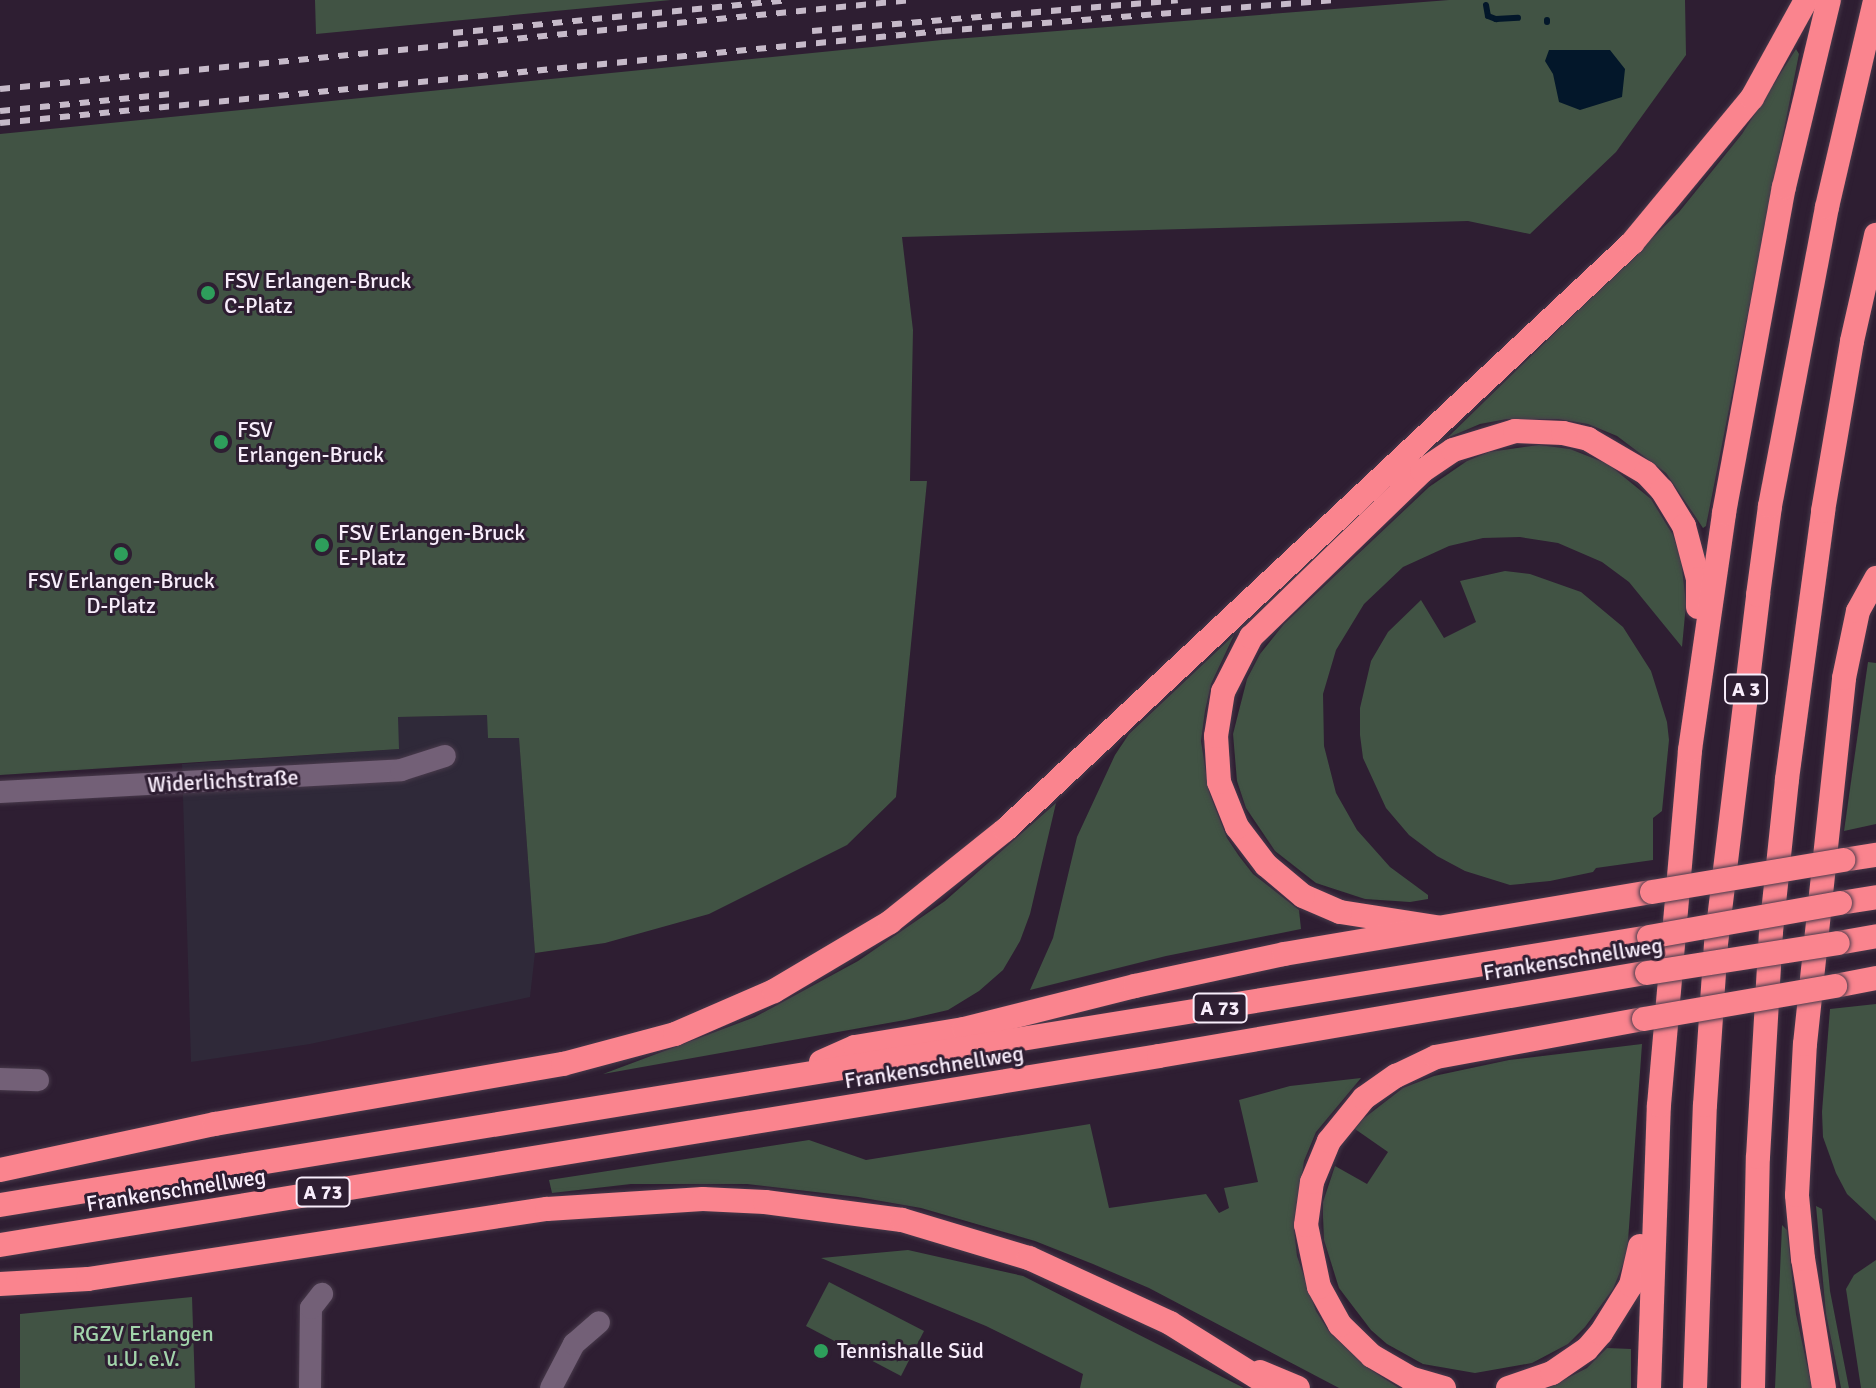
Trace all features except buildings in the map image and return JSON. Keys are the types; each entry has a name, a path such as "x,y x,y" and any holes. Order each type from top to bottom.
{"highway":[{"path":"0,1170 215,1124 563,1064 675,1034 774,991 890,922 1005,830 1632,243 1752,98 1806,0"},
{"path":"1649,1388 1659,1105 1690,750 1726,497 1784,187 1829,0"},
{"name":"A 3","path":"1695,1388 1704,1120 1715,958 1758,595 1770,506 1821,239 1875,0"},
{"name":"A 3","path":"1753,1388 1759,1142 1771,932 1787,779 1823,511 1852,341 1876,235"},
{"path":"1436,927 1340,912 1303,896 1283,881 1266,865 1237,827 1226,805 1216,759 1223,692 1251,637 1422,471 1453,450 1484,438 1536,430 1588,439 1646,473 1673,505 1684,526 1698,579 1688,697 1690,750"},
{"path":"1824,1388 1809,1303 1797,1195 1805,1044 1844,678 1858,611 1876,578"},
{"path":"791,1075 855,1047 964,1029 1038,1008 1269,957 1876,855"},
{"name":"Frankenschnellweg","path":"0,1205 791,1075 1051,1036 1876,897"},
{"name":"Frankenschnellweg","path":"0,1245 1876,936"},
{"path":"1444,1388 1410,1378 1372,1356 1340,1325 1319,1287 1306,1225 1312,1182 1329,1141 1364,1098 1396,1076 1436,1057 1876,978"},
{"path":"1508,1388 1552,1373 1587,1349 1614,1316 1631,1285 1639,1254 1647,1162 1659,1105"},
{"path":"0,1284 88,1279 547,1209 674,1200 765,1202 902,1220 1029,1258 1170,1323 1240,1363 1298,1388"},
{"path":"1240,1363 1274,1388"}],"street":[{"name":"Widerlichstraße","path":"0,792 401,770 445,756"},
{"path":"0,1079 38,1080"},
{"path":"310,1388 311,1308 322,1294"},
{"path":"551,1388 574,1344 599,1322"}],"shaded area":[{"path":"487,715 519,737 535,953 530,997 310,1044 191,1062 182,764 398,749 397,717"}],"green space":[{"path":"315,0 671,0 316,34"},
{"path":"1449,0 1685,0 1686,55 1616,152 1530,234 1468,221 902,237 913,330 910,481 927,481 896,797 847,845 709,914 605,943 535,953 519,738 488,738 487,715 398,717 399,749 0,775 0,134 942,40"},
{"path":"1796,49 1799,54 1706,526 1703,528 1666,473 1617,436 1588,424 1558,419 1507,419 1480,424 1447,438 1679,212 1742,134"},
{"path":"1539,445 1570,449 1608,464 1651,499 1673,535 1681,559 1686,604 1682,647 1629,582 1602,562 1558,543 1520,537 1483,538 1449,546 1403,567 1364,604 1336,650 1323,694 1324,746 1336,793 1357,830 1390,867 1428,895 1428,899 1410,902 1365,899 1316,883 1275,851 1246,808 1237,781 1233,734 1247,679 1260,654 1284,624 1429,487 1467,461 1489,452"},
{"path":"1505,571 1530,574 1581,592 1623,627 1651,671 1667,722 1669,740 1662,811 1653,818 1653,860 1596,868 1593,872 1550,881 1510,885 1465,871 1437,856 1409,835 1386,808 1363,758 1360,735 1360,708 1371,661 1388,632 1421,600 1444,638 1476,622 1460,581"},
{"path":"1234,635 1211,684 1205,711 1201,741 1209,792 1227,838 1239,856 1253,874 1299,910 1301,929 1166,956 1030,990 1053,938 1077,837 1115,755 1129,734"},
{"path":"1868,662 1876,663 1876,824 1844,831"},
{"path":"1056,803 1030,914 1020,941 1003,970 979,991 948,1010 603,1074 755,1017 858,961 945,901"},
{"path":"1876,1004 1876,1221 1847,1194 1836,1173 1823,1137 1822,1112 1830,1009"},
{"path":"1642,1044 1627,1255 1613,1289 1585,1327 1568,1344 1532,1363 1475,1373 1423,1364 1387,1344 1371,1330 1339,1288 1324,1240 1323,1217 1323,1202 1335,1166 1367,1184 1388,1152 1355,1129 1363,1119 1403,1088 1434,1076 1509,1060"},
{"path":"1361,1078 1316,1132 1304,1161 1294,1229 1297,1256 1316,1311 1330,1333 1368,1368 1399,1388 1339,1388 1149,1288 1035,1241 921,1208 747,1184 631,1184 552,1193 549,1180 809,1140 866,1160 1090,1124 1109,1208 1206,1194 1219,1213 1229,1208 1224,1188 1258,1182 1239,1100 1290,1086"},
{"path":"1816,1206 1822,1209 1830,1291 1849,1388 1841,1388 1826,1314"},
{"path":"1782,1225 1787,1230 1796,1314 1812,1388 1775,1388"},
{"path":"908,1250 1023,1276 1244,1388 1080,1388 1083,1374 986,1326 821,1258"},
{"path":"1876,1260 1876,1388 1861,1388 1846,1289 1854,1275"},
{"path":"829,1282 924,1331 901,1376 806,1326"},
{"name":"RGZV Erlangen u.U. e.V.","path":"192,1297 195,1388 20,1388 20,1314"},
{"path":"1607,1348 1631,1349 1631,1388 1548,1388 1587,1368"}],"water":[{"path":"1549,50 1610,50 1625,69 1622,97 1580,110 1559,102 1553,74 1545,61"}],"waterway":[{"path":"1486,5 1488,16 1496,19 1518,18"}],"railway":[{"path":"453,33 787,0"},
{"path":"0,89 912,0"},
{"path":"812,31 1178,0"},
{"path":"0,123 942,31 1338,0"},
{"path":"0,111 171,94"}],"place":[{"name":"FSV Erlangen-Bruck C-Platz","path":"208,293"},
{"name":"FSV Erlangen-Bruck","path":"221,442"},
{"name":"FSV Erlangen-Bruck E-Platz","path":"322,545"},
{"name":"FSV Erlangen-Bruck D-Platz","path":"121,554"},
{"name":"Tennishalle Süd","path":"821,1351"}]}
